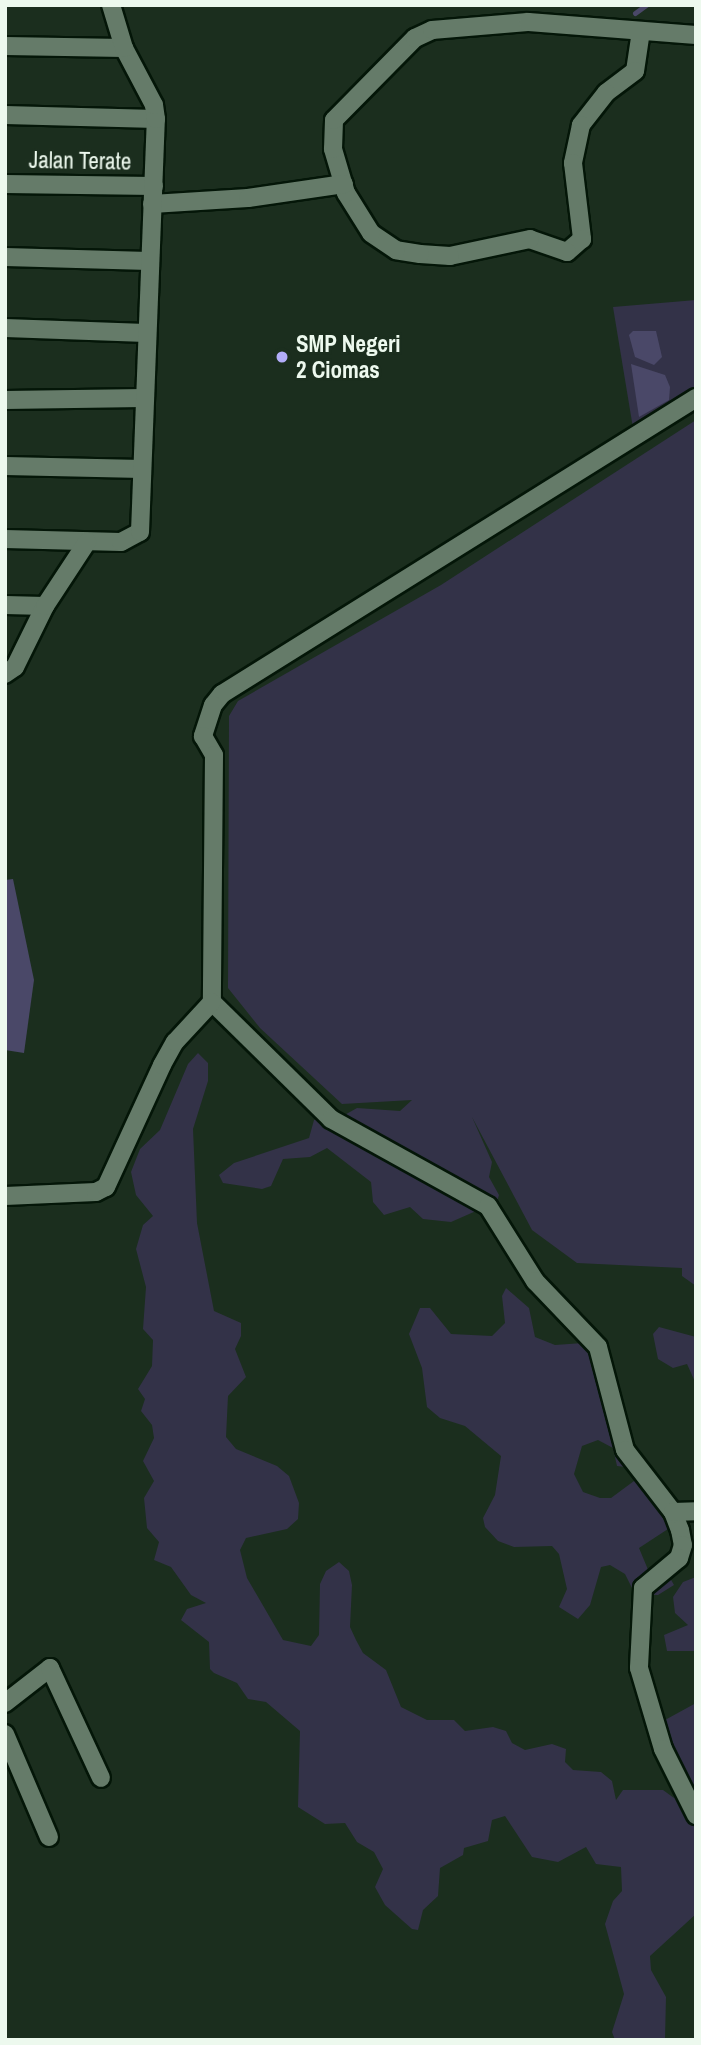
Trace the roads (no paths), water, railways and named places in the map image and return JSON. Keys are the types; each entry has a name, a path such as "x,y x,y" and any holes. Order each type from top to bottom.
{"street":[{"path":"5,539 121,542 140,532 156,119 154,105 124,48 111,5"},
{"path":"642,31 635,71 606,93 581,125 573,163 582,239 567,252 530,239 450,256 396,250 371,233 344,184 333,149 334,120 415,38 432,30 528,22 696,35"},
{"path":"5,46 124,48"},
{"path":"5,116 156,119"},
{"name":"Jalan Terate","path":"5,184 153,195 248,198 344,184"},
{"path":"5,257 149,261"},
{"path":"5,328 146,333"},
{"path":"5,400 144,398"},
{"path":"5,1196 96,1192 106,1187 175,1042 212,1002 214,755 202,736 213,705 222,694 696,398"},
{"path":"5,466 142,468"},
{"path":"5,674 15,667 45,606 87,542"},
{"path":"5,605 45,606"},
{"path":"212,1002 331,1119 488,1206 535,1282 598,1347 625,1450 673,1512 682,1538 681,1553 643,1588 639,1668 663,1749 696,1815"},
{"path":"673,1512 696,1511"},
{"path":"5,1703 50,1668 101,1778"},
{"path":"5,1734 49,1837"}],"waterway":[{"path":"635,13 646,5"}],"place":[{"name":"SMP Negeri 2 Ciomas","path":"282,357"}]}
